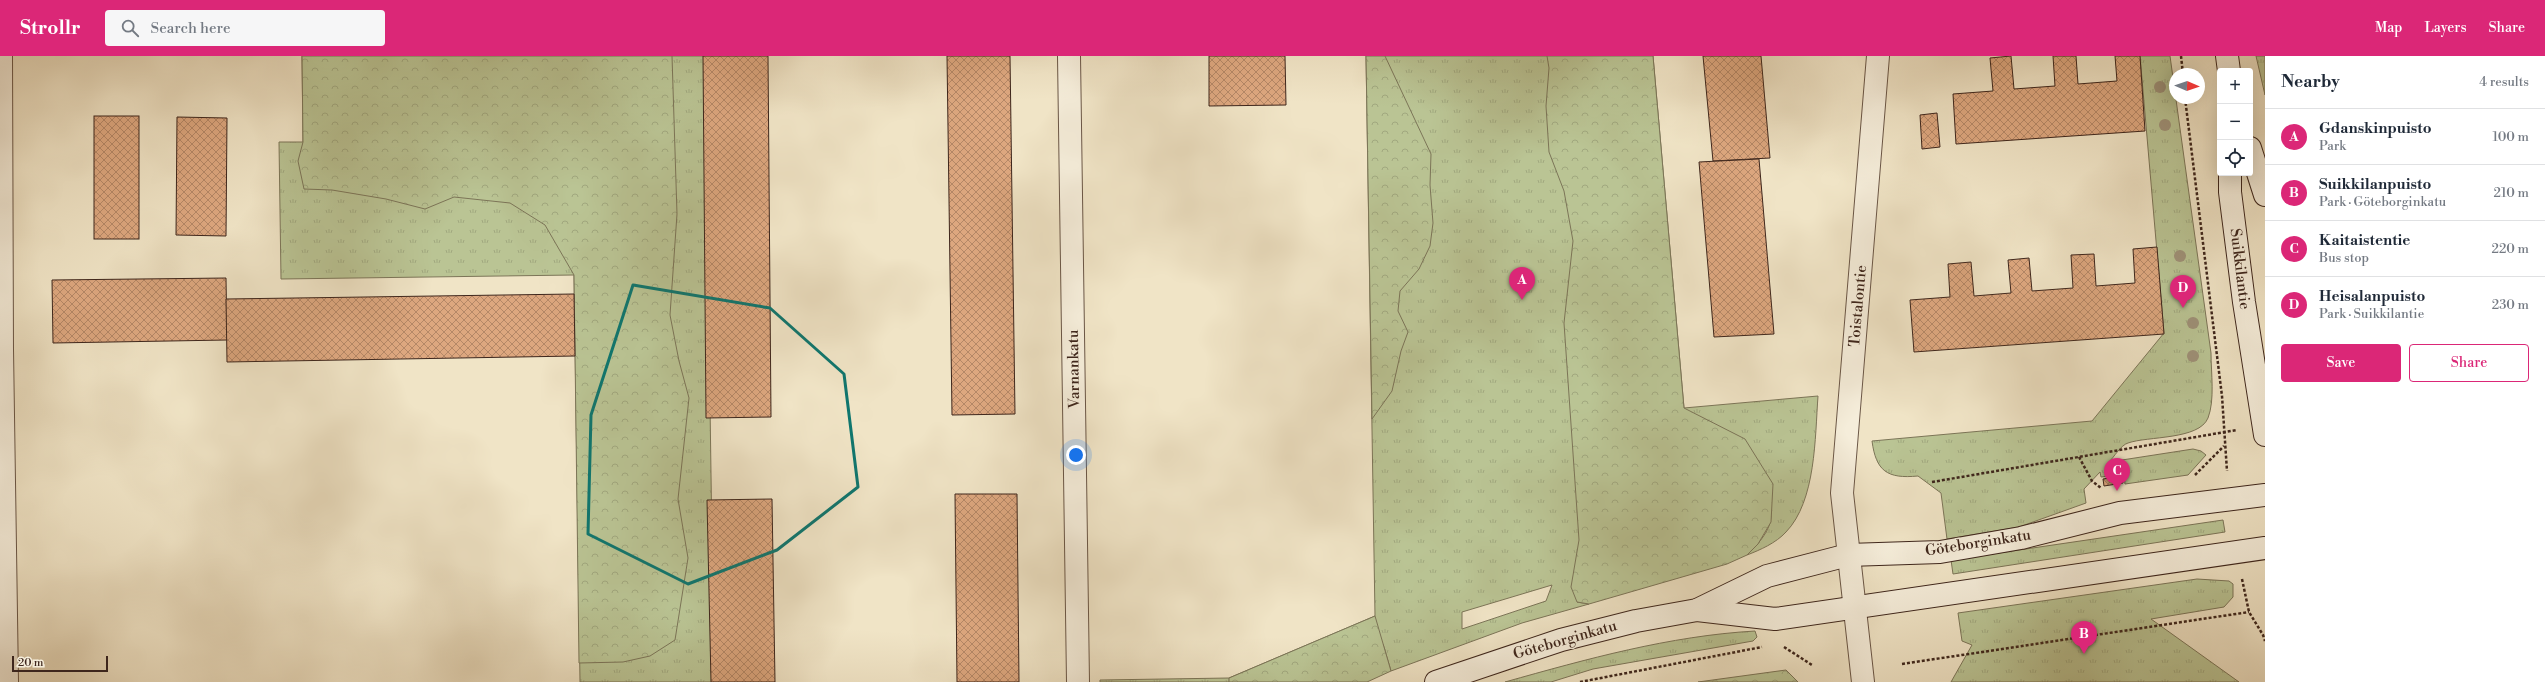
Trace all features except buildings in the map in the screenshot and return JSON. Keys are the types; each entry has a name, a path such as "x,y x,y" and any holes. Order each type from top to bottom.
{"street":[{"name":"Varnankatu","path":"1069,56 1078,682"},
{"name":"Toistalontie","path":"1863,682 1842,493 1878,56"},
{"path":"2227,56 2229,68"},
{"path":"0,65 2,349 7,682"},
{"path":"2253,157 2265,195"},
{"name":"Suikkilantie","path":"2230,176 2230,192 2244,302 2265,435"},
{"name":"Göteborginkatu","path":"1436,682 1561,640 1636,621 1697,610 1767,576 1848,555 1940,552 2021,538 2120,513 2265,495"},
{"name":"Göteborginkatu","path":"1697,610 1775,619 1854,609 2265,548"}],"path":[{"path":"2181,56 2182,68"},
{"path":"2186,104 2222,396 2224,432 2224,446 2194,476"},
{"path":"1932,482 2224,432"},
{"path":"2244,592 2249,612 2264,635 2265,641"},
{"path":"1902,664 2249,612"},
{"path":"1780,644 1812,665"},
{"path":"1580,682 1765,647"}],"highlighted area":[{"path":"633,285 770,308 844,374 858,487 777,550 688,584 588,534 591,415"}],"green space":[{"path":"302,56 705,56 714,682 580,682 574,275 281,279 279,142 303,142"},
{"path":"302,56 672,56 677,214 670,315 679,361 689,398 678,499 688,558 675,640 650,656 623,662 579,663 574,275 545,225 510,203 454,197 425,209 386,199 332,190 304,189 298,161 303,142"},
{"path":"1366,56 1653,56 1684,408 1818,396 1814,449 1809,486 1796,519 1778,540 1747,555 1764,536 1770,524 1771,511 1577,602 1589,604 1522,623 1391,671 1383,644 1293,682 1100,682 1100,680 1229,678 1375,616","holes":["1552,585 1546,601 1462,629 1462,612"]},
{"path":"1366,56 1385,56 1431,154 1430,185 1433,223 1430,246 1419,269 1400,291 1398,311 1408,332 1401,351 1392,391 1372,419"},
{"path":"1547,56 1653,56 1684,408 1745,439 1773,484 1771,522 1758,544 1747,555 1727,564 1589,604 1577,602 1571,587 1579,540 1564,323 1573,241 1564,191 1549,152 1546,106 1549,68"},
{"path":"2140,56 2170,56 2172,68 2169,68 2169,104 2177,104 2211,353 2211,403 2208,418 2203,425 2195,430 2184,434 2125,444 2109,462 2193,449 2201,451 2206,455 2188,475 2125,484 2124,474 2101,477 2100,472 2084,489 2086,503 2019,527 1947,539 1941,493 1918,476 1898,476 1885,471 1877,460 1872,441 2092,421 2164,333"},
{"path":"2256,56 2265,56 2265,95"},
{"path":"2223,520 2225,532 1953,574 1951,560"},
{"path":"2197,579 2229,581 2233,584 2233,597 2224,607 2151,619 2239,682 1951,682 1972,645 1962,641 1958,613"},
{"path":"1375,616 1391,671 1367,682 1229,682 1229,678"},
{"path":"1755,631 1757,637 1753,641 1593,669 1551,682 1505,682 1597,657 1660,643"},
{"path":"1786,670 1798,682 1698,682"}],"place":[{"name":"Gdanskinpuisto","path":"1522,300"},
{"name":"Heisalanpuisto","path":"2183,308"},
{"name":"Kaitaistentie","path":"2117,491"},
{"name":"Suikkilanpuisto","path":"2084,654"}]}
